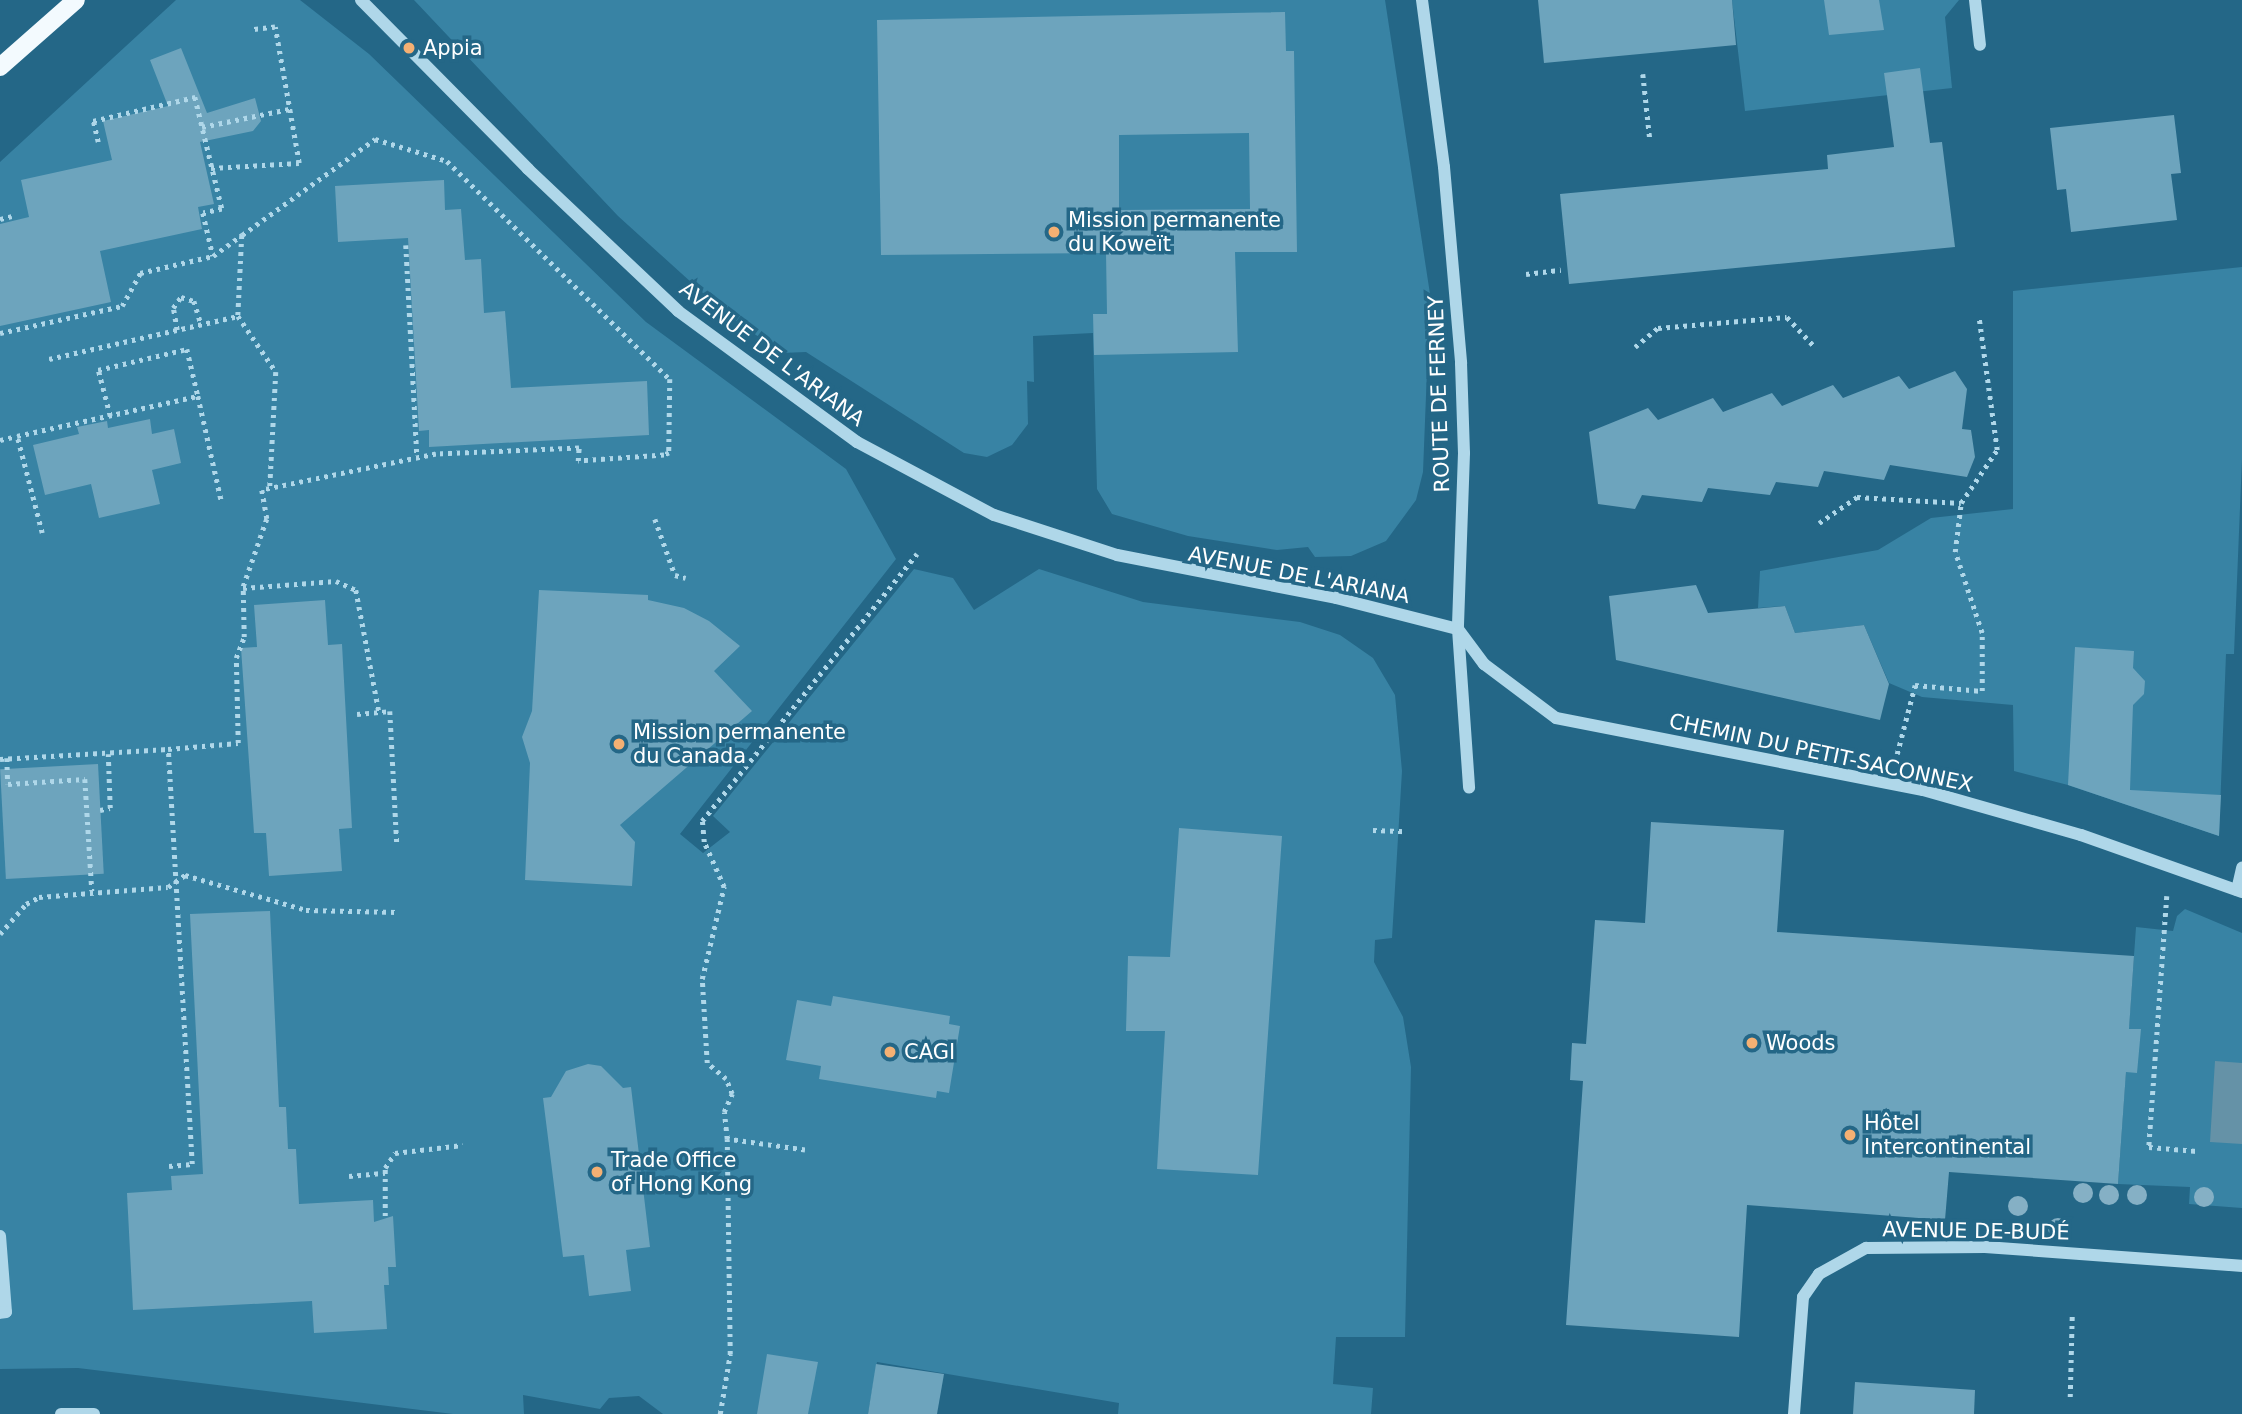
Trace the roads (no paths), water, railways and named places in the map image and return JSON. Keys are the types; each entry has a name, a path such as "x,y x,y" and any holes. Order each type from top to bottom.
{"main road":[{"path":"0,67 76,0"}],"street":[{"name":"AVENUE DE L'ARIANA","path":"361,0 528,169 678,311 857,442 994,515 1117,555 1336,598 1458,629"},
{"name":"ROUTE DE FERNEY","path":"1422,0 1444,167 1461,363 1464,453 1458,629 1469,788"},
{"path":"1975,0 1980,45"},
{"name":"CHEMIN DU PETIT-SACONNEX","path":"1458,629 1484,664 1556,718 1923,790 2081,835 2240,891"},
{"path":"2240,891 2242,868"},
{"path":"0,1236 6,1312 0,1313"},
{"name":"AVENUE DE-BUDÉ","path":"1794,1414 1803,1297 1819,1274 1866,1248 1985,1247 2242,1266"},
{"path":"61,1414 94,1414"}],"place":[{"name":"Appia","path":"409,48"},
{"name":"Mission permanente du Koweït","path":"1054,232"},
{"name":"Mission permanente du Canada","path":"619,744"},
{"name":"Woods","path":"1752,1043"},
{"name":"CAGI","path":"890,1052"},
{"name":"Hôtel Intercontinental","path":"1850,1135"},
{"name":"Trade Office of Hong Kong","path":"597,1172"}]}
